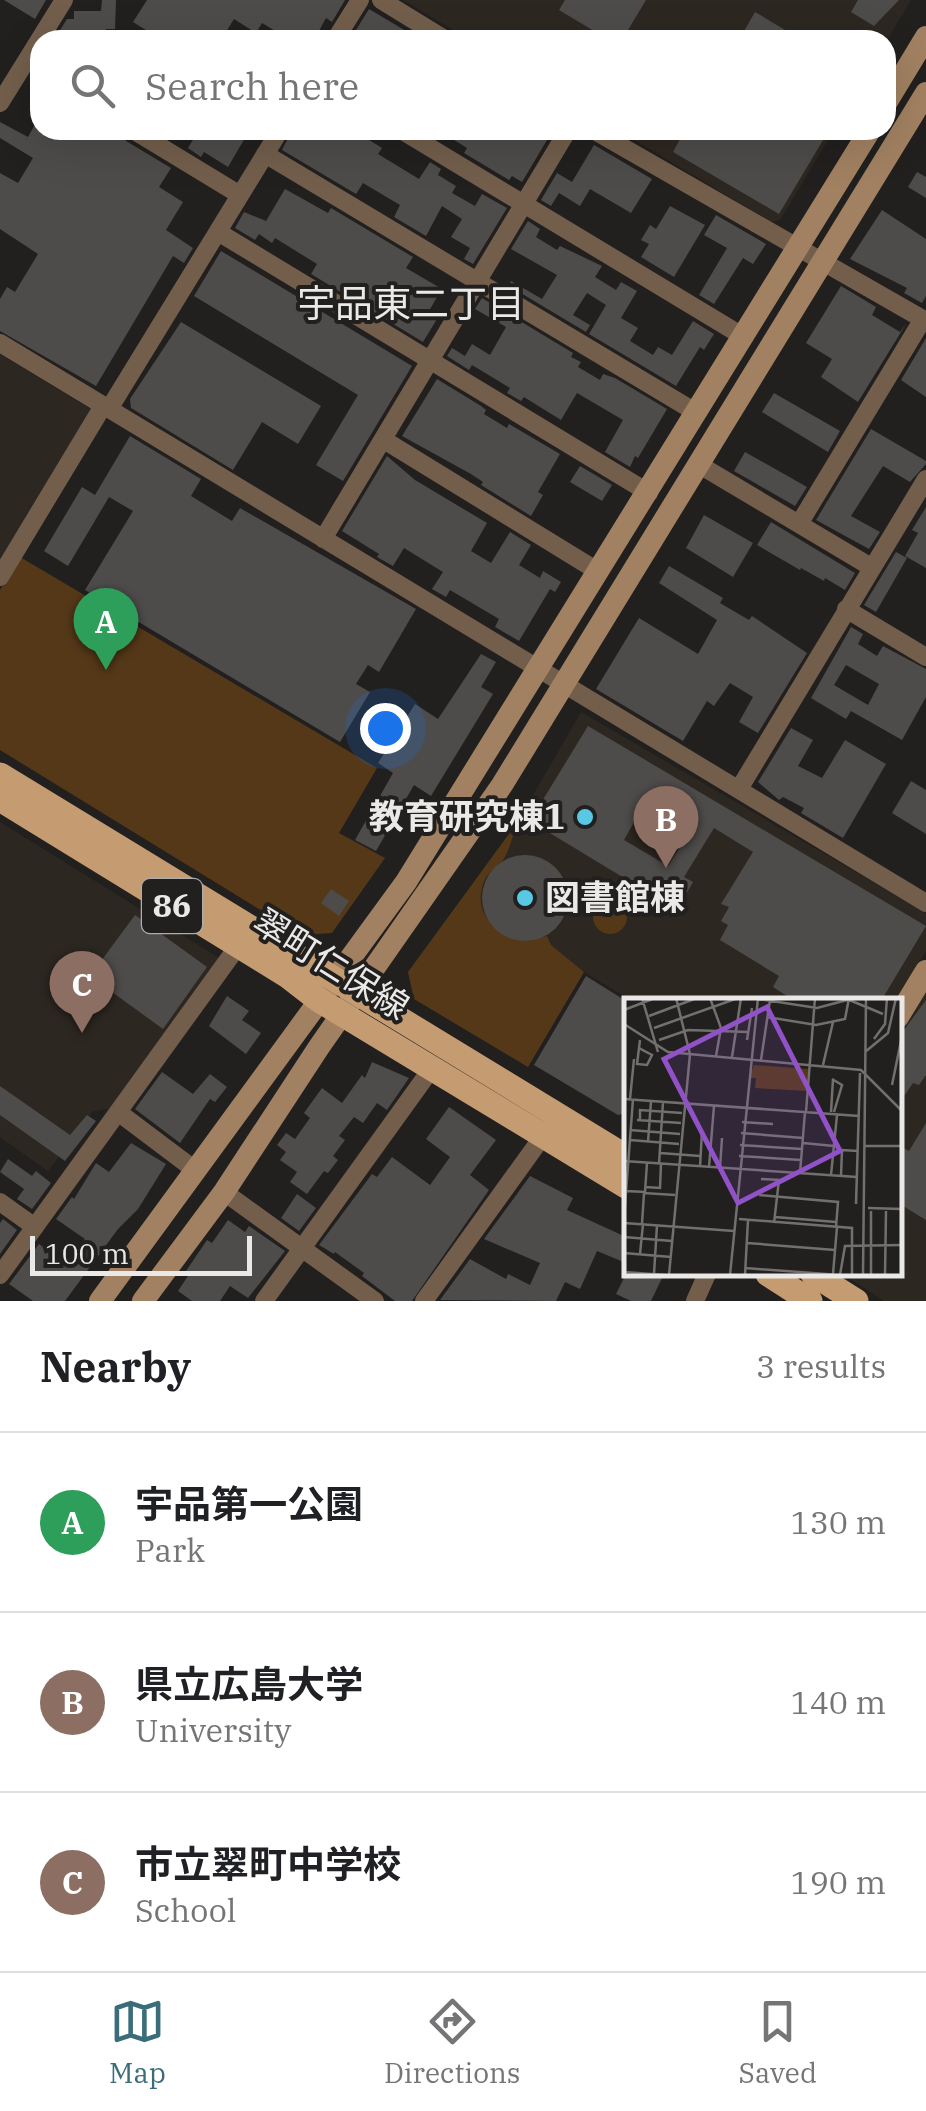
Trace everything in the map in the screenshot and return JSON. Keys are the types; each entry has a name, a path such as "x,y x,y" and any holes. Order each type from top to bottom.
{"main road":[{"name":"翠町仁保線","path":"0,775 334,977 350,1003 432,1068 624,1185"},
{"name":"翠町仁保線","path":"0,799 319,1000 350,1003 624,1157"},
{"path":"771,1276 810,1301"},
{"path":"816,1276 856,1301"}],"street":[{"path":"50,30 64,0"},
{"path":"341,30 360,0"},
{"path":"381,0 430,30"},
{"path":"896,86 926,37"},
{"path":"0,102 30,70"},
{"path":"144,1301 224,1192 502,785 926,93"},
{"path":"149,140 240,196"},
{"path":"0,577 274,140"},
{"path":"418,140 744,337"},
{"path":"323,539 562,140"},
{"path":"610,140 924,320 799,524"},
{"path":"100,1301 406,882 864,140"},
{"path":"265,154 697,413"},
{"path":"218,232 649,493"},
{"path":"0,343 926,902"},
{"path":"384,440 599,572"},
{"path":"698,464 870,567"},
{"path":"739,789 926,479"},
{"path":"846,609 923,649"},
{"path":"0,1275 238,946"},
{"path":"901,1012 926,971"},
{"path":"264,1301 432,1068"},
{"path":"118,1112 195,1170"},
{"path":"424,1301 542,1136"},
{"path":"224,1192 375,1301"},
{"path":"0,1202 35,1227"},
{"path":"694,1301 706,1276"}],"shaded area":[{"path":"403,0 911,0 893,30 453,30"},
{"path":"635,140 828,140 780,220 771,222"},
{"path":"0,354 92,410 0,562"},
{"path":"20,557 377,768 339,833 385,858 332,933 301,935 0,750 0,590"},
{"path":"581,712 926,913 926,951 897,998 628,998 584,972 528,1067 414,999 408,972 517,823"},
{"path":"0,822 219,958 110,1109 93,1111 48,1171 0,1137"},
{"path":"517,823 505,856 483,884 483,910 489,921 509,934 521,938 547,936 551,945 584,972 528,1067 414,999 408,972"},
{"path":"610,900 622,905 627,917 622,929 610,934 598,929 593,917 598,905"},
{"path":"926,990 926,1301 884,1301 846,1276 901,1276 901,1032"}],"building":[{"path":"4,0 46,0 35,19"},
{"path":"102,0 116,0 115,29 60,30 67,19 74,19 74,11 101,11"},
{"path":"147,0 345,0 332,22 326,18 319,30 274,30 262,23 258,30 251,30 234,19 227,30 146,30 133,22"},
{"path":"565,0 646,0 628,30 592,30 559,10"},
{"path":"858,0 899,0 874,26 851,12"},
{"path":"369,9 404,30 356,30"},
{"path":"755,12 785,30 745,30"},
{"path":"0,122 28,137 30,133 30,140 125,140 171,168 159,187 183,202 166,230 193,248 184,263 173,256 96,386 0,331 0,299 7,287 15,292 38,254 0,229 0,173 18,183 33,158 0,138"},
{"path":"193,140 244,140 228,167 204,152 201,157 188,148"},
{"path":"287,140 369,140 382,148 378,154 419,179 430,162 441,169 438,175 456,186 452,193 475,206 482,194 507,208 473,264 464,259 470,248 451,237 462,219 442,206 426,236 394,217 400,205 363,183 356,194 282,150"},
{"path":"454,140 547,140 522,182 512,176 509,180 464,153 467,148"},
{"path":"680,140 823,140 779,214 673,152"},
{"path":"594,145 652,179 631,213 590,189 580,206 559,193 551,206 541,200 557,173 572,182"},
{"path":"917,172 926,177 926,198 908,187"},
{"path":"285,189 328,213 331,208 413,257 406,268 442,289 427,314 437,319 423,342 311,274 317,264 275,238 272,243 259,234 255,240 235,228 244,212 266,221"},
{"path":"670,206 705,225 674,277 641,257 649,244 641,240 650,225 656,229"},
{"path":"882,210 926,239 926,296 922,303 904,293 907,288 850,259"},
{"path":"716,215 766,244 753,264 743,258 714,304 699,295 727,248 704,235"},
{"path":"528,221 540,229 536,237 557,250 560,246 602,266 595,277 616,290 621,282 637,291 621,318 638,328 630,341 653,355 658,347 672,355 693,321 714,334 704,350 700,347 676,386 589,334 606,305 587,293 573,315 590,325 586,332 509,286 511,281 542,299 557,275 511,249"},
{"path":"221,251 412,366 343,481 316,465 358,395 194,296"},
{"path":"841,286 876,307 872,315 900,332 906,324 858,402 821,377 832,359 806,343"},
{"path":"482,298 573,353 571,357 581,362 578,367 600,380 603,374 615,378 667,409 630,467 605,452 623,420 577,393 561,420 524,397 521,401 507,393 510,388 472,365 469,370 447,356 452,348 465,356 472,344 490,355 506,327 475,309"},
{"path":"181,322 321,406 298,444 262,422 233,470 131,408 130,399"},
{"path":"926,338 926,397 901,380"},
{"path":"437,379 481,406 486,410 484,414 560,454 538,492 543,495 531,516 481,485 483,482 471,474 402,436"},
{"path":"774,393 840,431 828,452 762,412"},
{"path":"871,429 926,464 910,482 883,466 851,516 880,532 869,549 816,520"},
{"path":"130,436 201,479 191,496 232,521 240,508 416,609 379,672 368,665 356,684 370,692 340,742 85,590 133,511 109,497 68,566 44,551 82,487 95,495"},
{"path":"745,452 807,487 795,506 734,471"},
{"path":"387,456 415,480 487,523 471,551 491,563 510,532 531,545 519,565 540,578 543,571 561,582 555,592 550,589 519,641 495,627 499,619 450,590 446,597 432,589 443,572 404,548 393,566 342,531"},
{"path":"580,466 612,485 602,501 570,482"},
{"path":"926,507 926,568 905,556 918,533 912,530"},
{"path":"704,515 753,543 733,577 686,548"},
{"path":"771,522 855,573 845,590 757,545"},
{"path":"896,552 907,558 876,612 864,605"},
{"path":"669,566 723,598 720,603 749,620 752,616 807,653 758,733 739,722 753,697 730,683 714,706 707,701 683,741 596,689 639,618 698,654 717,620 659,583"},
{"path":"851,627 863,634 858,644 877,656 883,646 926,669 926,697 902,740 851,711 846,719 811,698","holes":["846,665 879,684 868,705 834,685"]},
{"path":"481,654 496,662 481,687 493,694 431,796 414,785 376,851 355,840 393,773 378,763 415,704 438,719"},
{"path":"588,726 926,926 883,998 786,998 773,987 779,976 720,940 728,925 721,921 729,907 721,904 753,852 714,828 684,877 693,882 677,910 530,821","holes":["651,792 698,819 668,866 624,840"]},
{"path":"791,728 813,740 798,766 822,778 845,740 886,764 843,838 801,813 804,808 783,797 779,800 758,782"},
{"path":"911,781 926,790 926,834 892,813"},
{"name":"図書館棟","path":"525,855 555,868 568,898 555,928 525,941 495,928 482,898 495,868"},
{"path":"331,889 349,901 339,916 321,903"},
{"path":"135,915 207,967 163,1029 90,976"},
{"path":"586,976 624,1000 624,1114 618,1115 534,1065"},
{"path":"227,996 249,1011 242,1020 261,1033 246,1054 209,1026"},
{"path":"926,1000 926,1075 919,1085 913,1083 901,1101 901,1034"},
{"path":"372,1062 409,1078 387,1110 377,1103 363,1123 354,1117 339,1136 345,1140 333,1156 338,1160 307,1194 290,1182 297,1172 280,1160 286,1152 277,1145 286,1133 295,1139 310,1118 304,1113 322,1088 342,1103 362,1075 365,1078"},
{"path":"162,1072 193,1094 210,1074 227,1087 215,1102 210,1099 180,1143 135,1109"},
{"path":"0,1086 70,1135 87,1115 96,1121 65,1161 0,1115"},
{"path":"449,1107 496,1140 470,1175 489,1190 412,1301 395,1301 362,1276 364,1273 319,1245 372,1174 377,1177 392,1157 430,1185 450,1157 426,1139"},
{"path":"926,1123 926,1220 901,1205 901,1147 909,1151"},
{"path":"131,1143 166,1164 138,1209 118,1229 65,1301 33,1301 9,1284 39,1244 67,1264 85,1239 56,1219 74,1199 96,1163 109,1172"},
{"path":"8,1159 32,1176 36,1171 51,1183 32,1209 17,1199 24,1189 0,1172"},
{"path":"530,1176 573,1198 567,1210 624,1236 624,1262 597,1251 580,1289 565,1282 556,1301 440,1300 470,1259 506,1279 508,1274 530,1285 540,1263 484,1239"},
{"path":"297,1194 316,1208 299,1231 281,1218"},
{"path":"3,1219 17,1230 0,1254 0,1223"},
{"path":"228,1220 245,1232 249,1226 285,1251 248,1298 230,1286 220,1301 192,1301 178,1291 188,1276 184,1274 207,1240 212,1243"},
{"path":"625,1276 662,1278 651,1301 631,1301 616,1294"}],"place":[{"name":"宇品第一公園","path":"106,670"},
{"name":"教育研究棟1","path":"585,817"},
{"name":"県立広島大学","path":"666,868"},
{"name":"図書館棟","path":"525,898"},
{"name":"市立翠町中学校","path":"82,1033"}],"district":[{"name":"宇品東二丁目","path":"411,304"}]}
